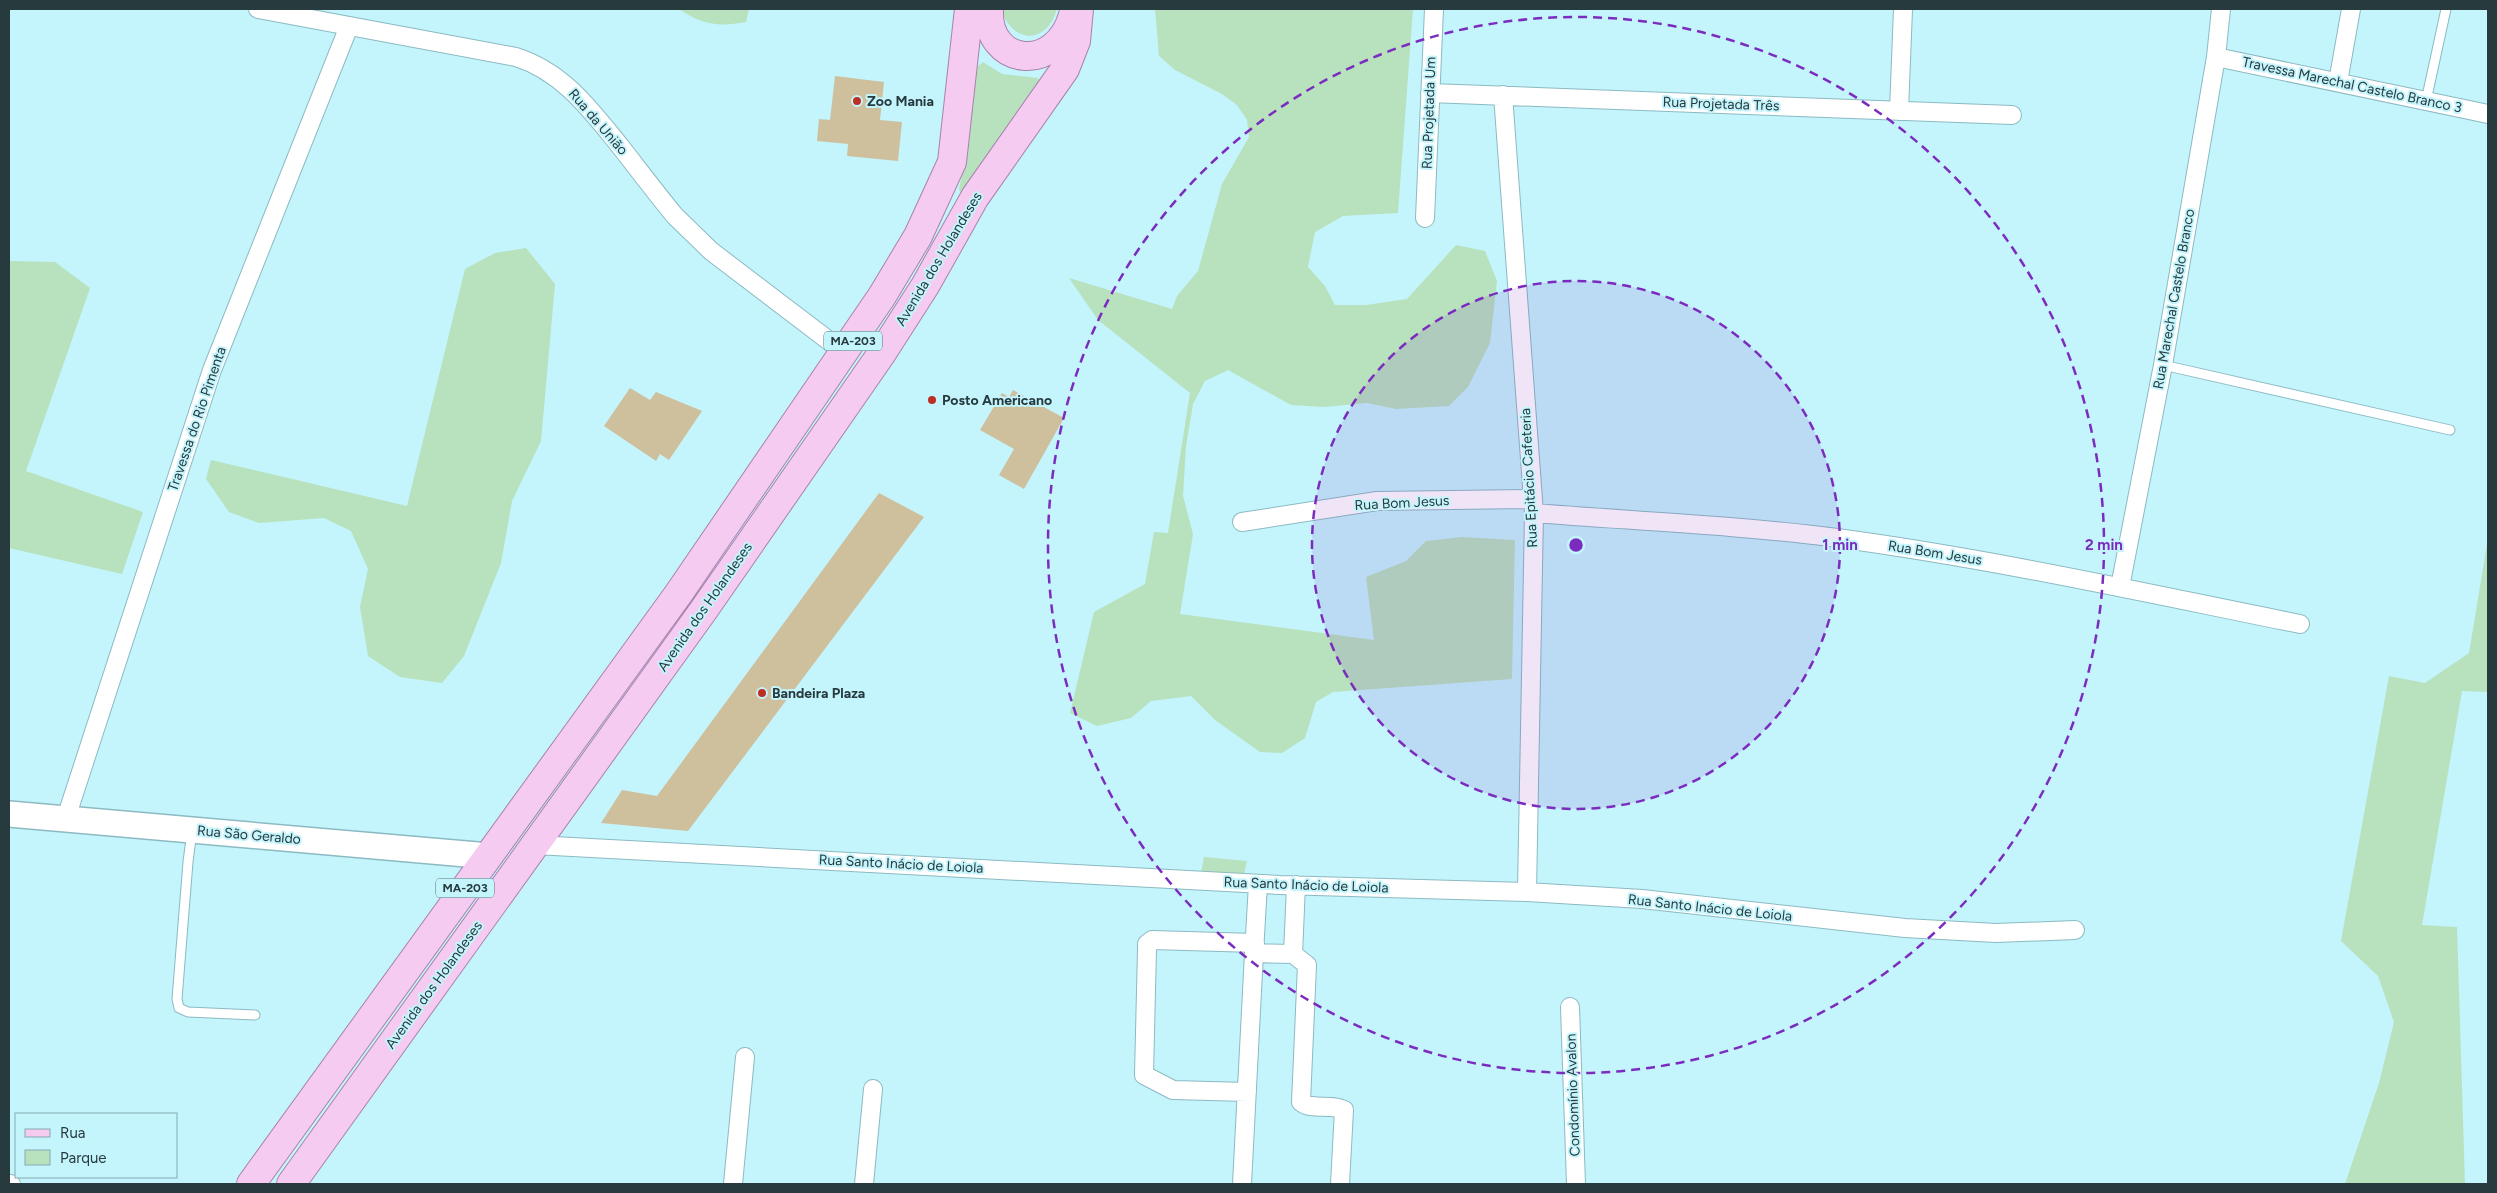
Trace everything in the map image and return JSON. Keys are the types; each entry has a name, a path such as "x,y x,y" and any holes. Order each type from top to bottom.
{"main road":[{"name":"MA-203","path":"252,1184 679,593 845,353 918,236 950,171 957,136 969,9"},
{"path":"989,9 991,28 998,42 1011,52 1028,56 1045,54 1059,43 1069,27 1074,9"},
{"name":"Avenida dos Holandeses","path":"291,1184 703,611 882,353 925,286 975,197 1065,69 1076,42 1080,9"}],"street":[{"name":"Rua da União","path":"258,9 307,13 349,26 516,57 540,66 557,78 587,105 691,232 711,251 845,353"},
{"name":"Rua Projetada Um","path":"1425,218 1434,9"},
{"path":"1899,111 1903,9"},
{"name":"Rua Marechal Castelo Branco","path":"2120,587 2163,366 2216,56 2221,9"},
{"path":"2338,82 2351,9"},
{"name":"Travessa do Rio Pimenta","path":"66,818 212,370 349,26"},
{"name":"Travessa Marechal Castelo Branco 3","path":"2216,56 2488,114"},
{"name":"Rua Projetada Três","path":"1430,93 2012,115"},
{"name":"Rua Epitácio Cafeteria","path":"1503,95 1533,506 1527,892"},
{"name":"Rua Bom Jesus","path":"1242,522 1377,501 1533,506 1834,538 2023,566 2300,624"},
{"name":"Rua São Geraldo","path":"9,814 489,856"},
{"name":"Rua Santo Inácio de Loiola","path":"535,845 1258,884 1527,892 1642,899 1905,928 1996,933 2075,930"},
{"path":"1242,1184 1258,884"},
{"path":"1292,954 1296,885"},
{"path":"1247,1092 1173,1090 1144,1075 1147,944 1152,940 1255,948 1292,954 1307,965 1301,1102 1306,1106 1337,1107 1344,1110 1340,1184"},
{"name":"Condomínio Avalon","path":"1570,1007 1576,1184"},
{"path":"733,1184 745,1058"},
{"path":"864,1184 872,1089"}],"lane":[{"path":"2426,101 2446,9"},
{"path":"2163,366 2450,430"},
{"path":"192,830 177,999 179,1008 188,1012 255,1015"}],"green space":[{"path":"679,9 749,9 746,22 719,24 695,18"},
{"path":"1001,9 1057,9 1046,29 1038,34 1029,36 1013,29 1006,21"},
{"path":"1155,9 1413,9 1398,213 1343,216 1315,232 1308,267 1325,286 1335,305 1366,305 1407,299 1456,245 1485,251 1497,281 1490,343 1468,387 1449,406 1396,409 1367,403 1324,407 1291,405 1228,370 1205,381 1193,404 1186,446 1183,496 1193,534 1180,614 1374,640 1366,577 1406,561 1426,541 1462,537 1515,540 1512,679 1333,692 1316,702 1305,738 1282,753 1260,752 1215,720 1191,696 1151,701 1131,718 1097,726 1070,713 1094,612 1145,584 1154,532 1168,533 1190,393 1098,320 1069,278 1172,309 1177,296 1198,271 1222,184 1249,137 1247,120 1237,105 1222,94 1175,70 1159,56"},
{"path":"983,62 1002,74 1038,78 1040,82 962,198 959,189 965,162 977,67"},
{"path":"526,248 555,284 541,441 512,501 501,563 464,656 442,683 400,677 368,656 360,607 368,569 351,531 324,518 259,523 229,512 206,479 211,460 407,506 465,269 495,253"},
{"path":"9,261 55,262 90,288 26,471 143,512 122,574 9,548"},
{"path":"2488,538 2488,692 2462,691 2422,925 2457,927 2465,1184 2345,1184 2379,1083 2394,1022 2378,976 2341,941 2389,676 2425,683 2469,653"},
{"path":"1204,857 1247,861 1244,874 1201,873"}],"building":[{"name":"Zoo Mania","path":"835,76 884,82 880,120 902,122 898,161 847,156 848,144 817,141 819,119 830,120"},
{"path":"630,388 650,400 656,392 702,411 669,460 660,454 656,461 604,426"},
{"path":"1013,390 1064,418 1024,489 999,475 1014,449 980,430 1002,393 1009,397"},
{"name":"Bandeira Plaza","path":"879,493 924,517 688,831 601,823 622,790 657,796"}],"place":[{"name":"Zoo Mania","path":"857,101"},
{"name":"Posto Americano","path":"932,400"},
{"name":"Bandeira Plaza","path":"762,693"}]}
